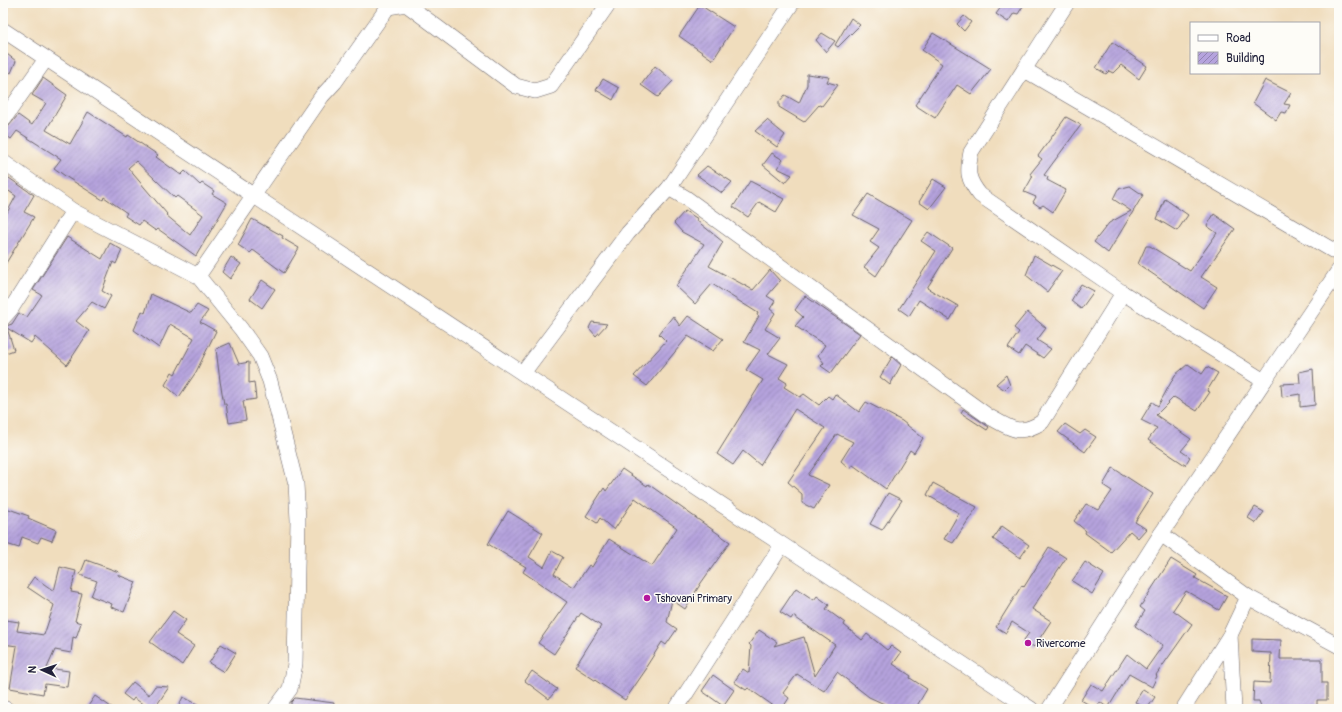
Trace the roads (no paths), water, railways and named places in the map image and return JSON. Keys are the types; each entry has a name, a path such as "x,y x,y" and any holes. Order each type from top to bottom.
{"street":[{"path":"198,276 322,96 335,82 388,8 407,4 516,86 535,91 550,86 609,3"},
{"path":"523,373 628,233 669,188 792,3"},
{"path":"1067,3 971,152 968,171 972,185 980,195 1123,293 1264,381"},
{"path":"3,30 1031,709"},
{"path":"3,120 46,59"},
{"path":"1025,70 1339,254"},
{"path":"3,162 73,211 198,276 241,329 260,356 270,381 296,484 298,520 295,664 290,689 275,709"},
{"path":"669,188 686,198 988,416 1012,429 1029,430 1042,422 1123,293"},
{"path":"3,318 11,309 73,211"},
{"path":"1049,709 1161,534 1339,270"},
{"path":"1161,534 1248,597 1339,646"},
{"path":"676,709 782,545"},
{"path":"1183,709 1230,635 1248,597"},
{"path":"1230,635 1234,709"}],"place":[{"name":"Tshovani Primary","path":"647,598"},
{"name":"Rivercome","path":"1028,643"}]}
